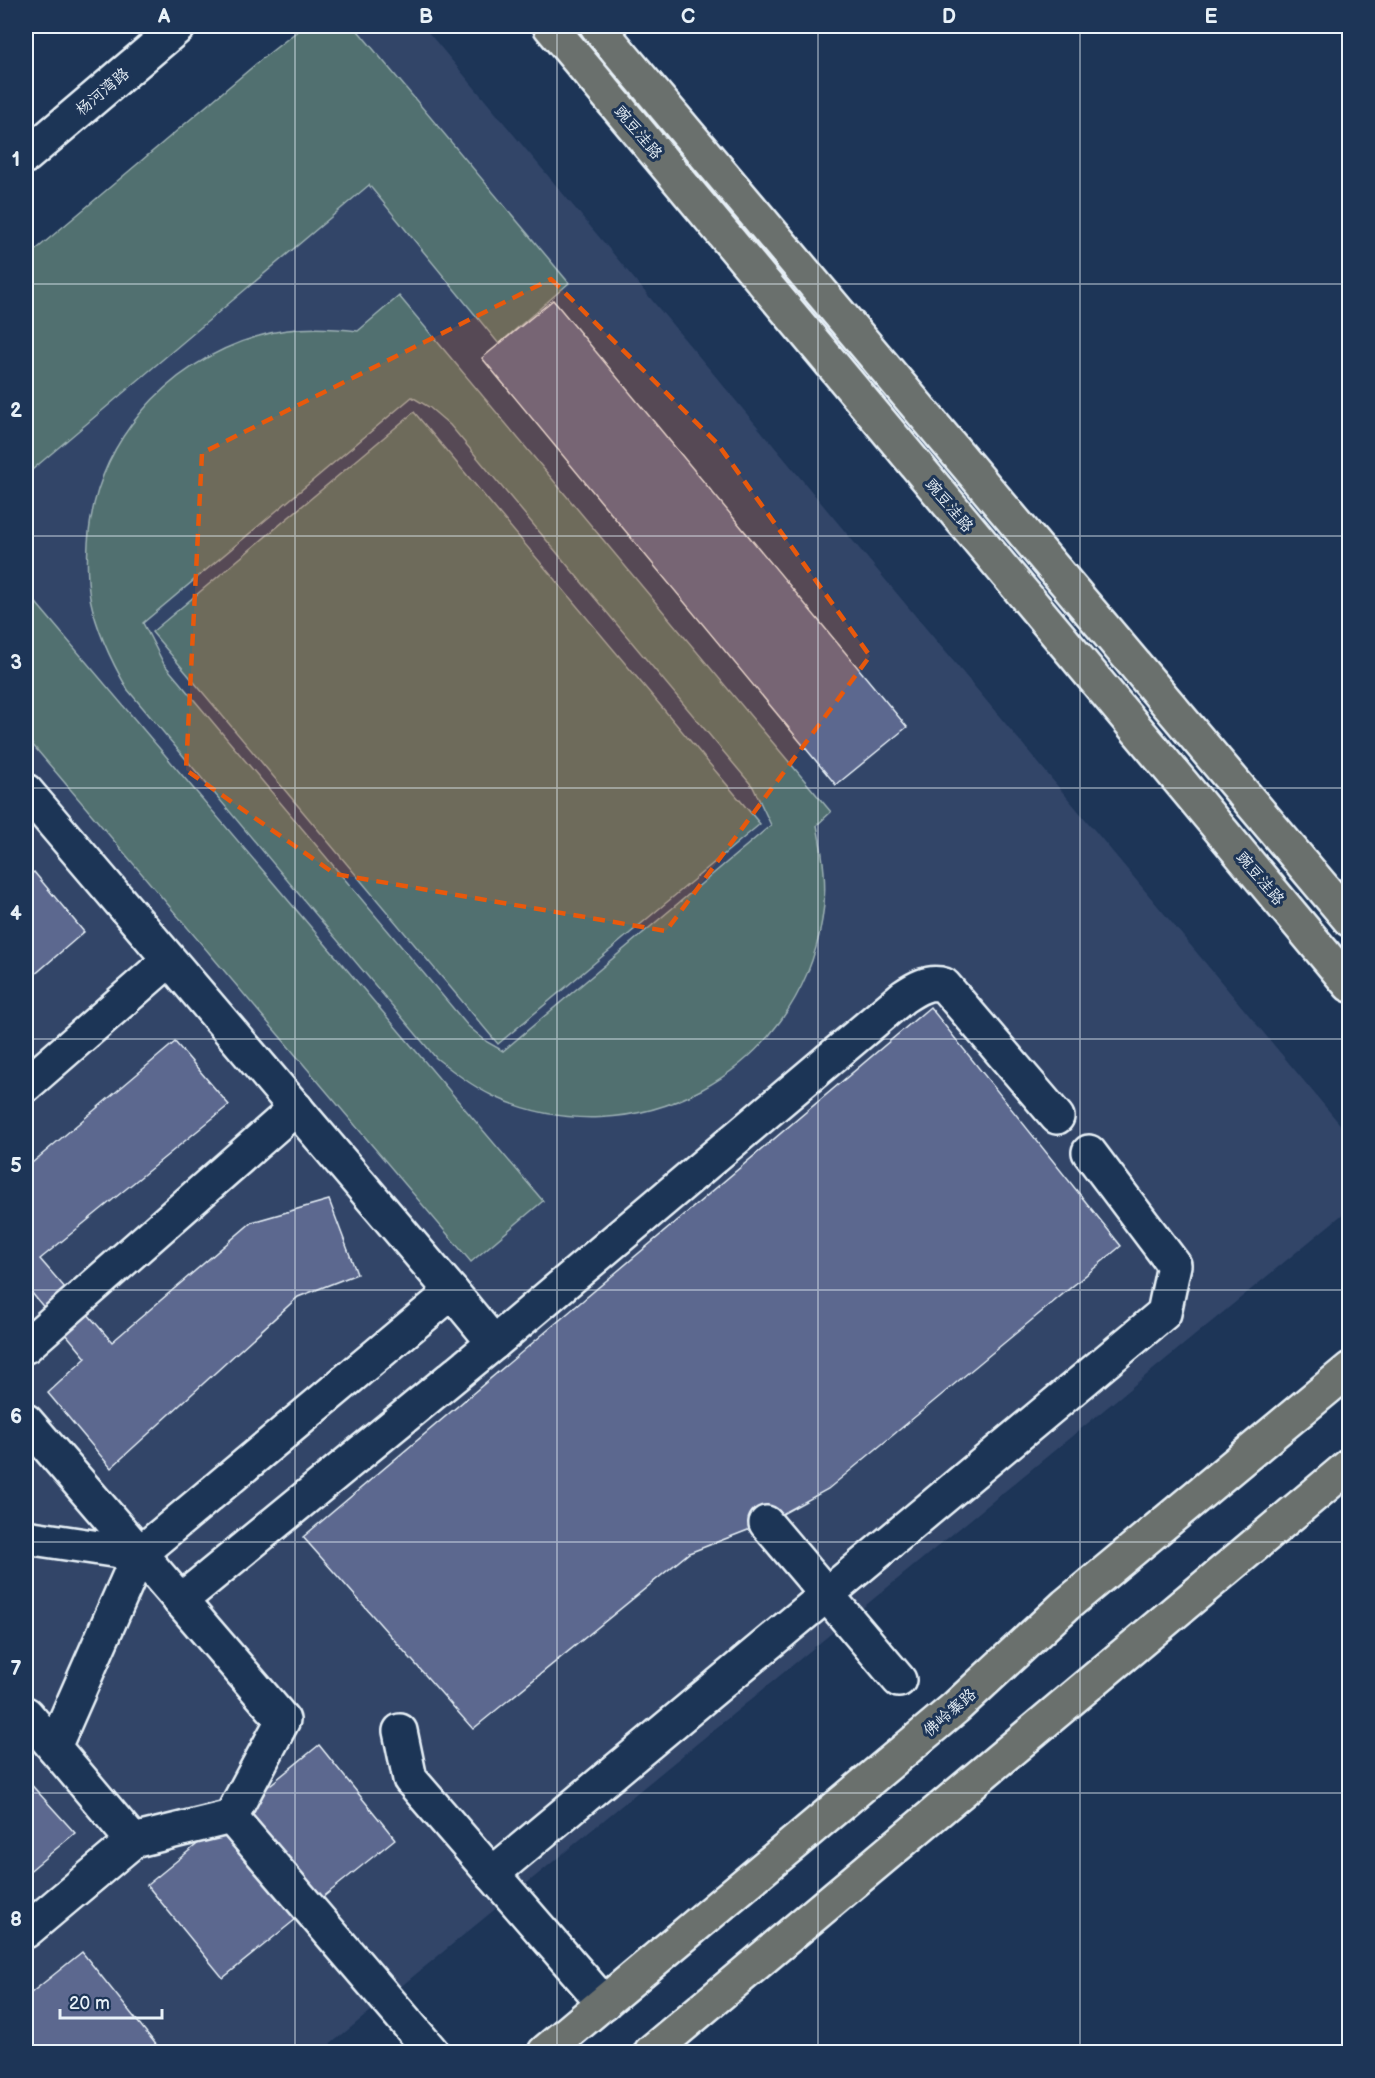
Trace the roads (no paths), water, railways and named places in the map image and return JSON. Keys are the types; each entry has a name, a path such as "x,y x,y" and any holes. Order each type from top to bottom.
{"main road":[{"name":"豌豆洼路","path":"550,26 1350,985"},
{"path":"597,26 1350,920"},
{"name":"佛岭寨路","path":"545,2052 955,1708 1066,1605 1350,1369"},
{"path":"651,2052 1350,1466"}],"street":[{"name":"杨河湾路","path":"26,129 149,26"},
{"name":"杨河湾路","path":"26,156 179,26"},
{"path":"29,804 169,960 494,1342"},
{"path":"26,1085 169,960"},
{"path":"180,1601 494,1342 903,997 921,986 935,983 944,985 1056,1117"},
{"path":"26,1346 296,1108"},
{"path":"492,1874 1164,1313 1174,1265 1089,1152"},
{"path":"54,1747 139,1554 452,1292"},
{"path":"26,1421 283,1720 231,1817 133,1841 26,1931"},
{"path":"766,1523 899,1680"},
{"path":"26,1537 139,1554"},
{"path":"26,1714 133,1841"},
{"path":"400,1731 410,1779 604,2003"},
{"path":"231,1817 432,2052"}]}
